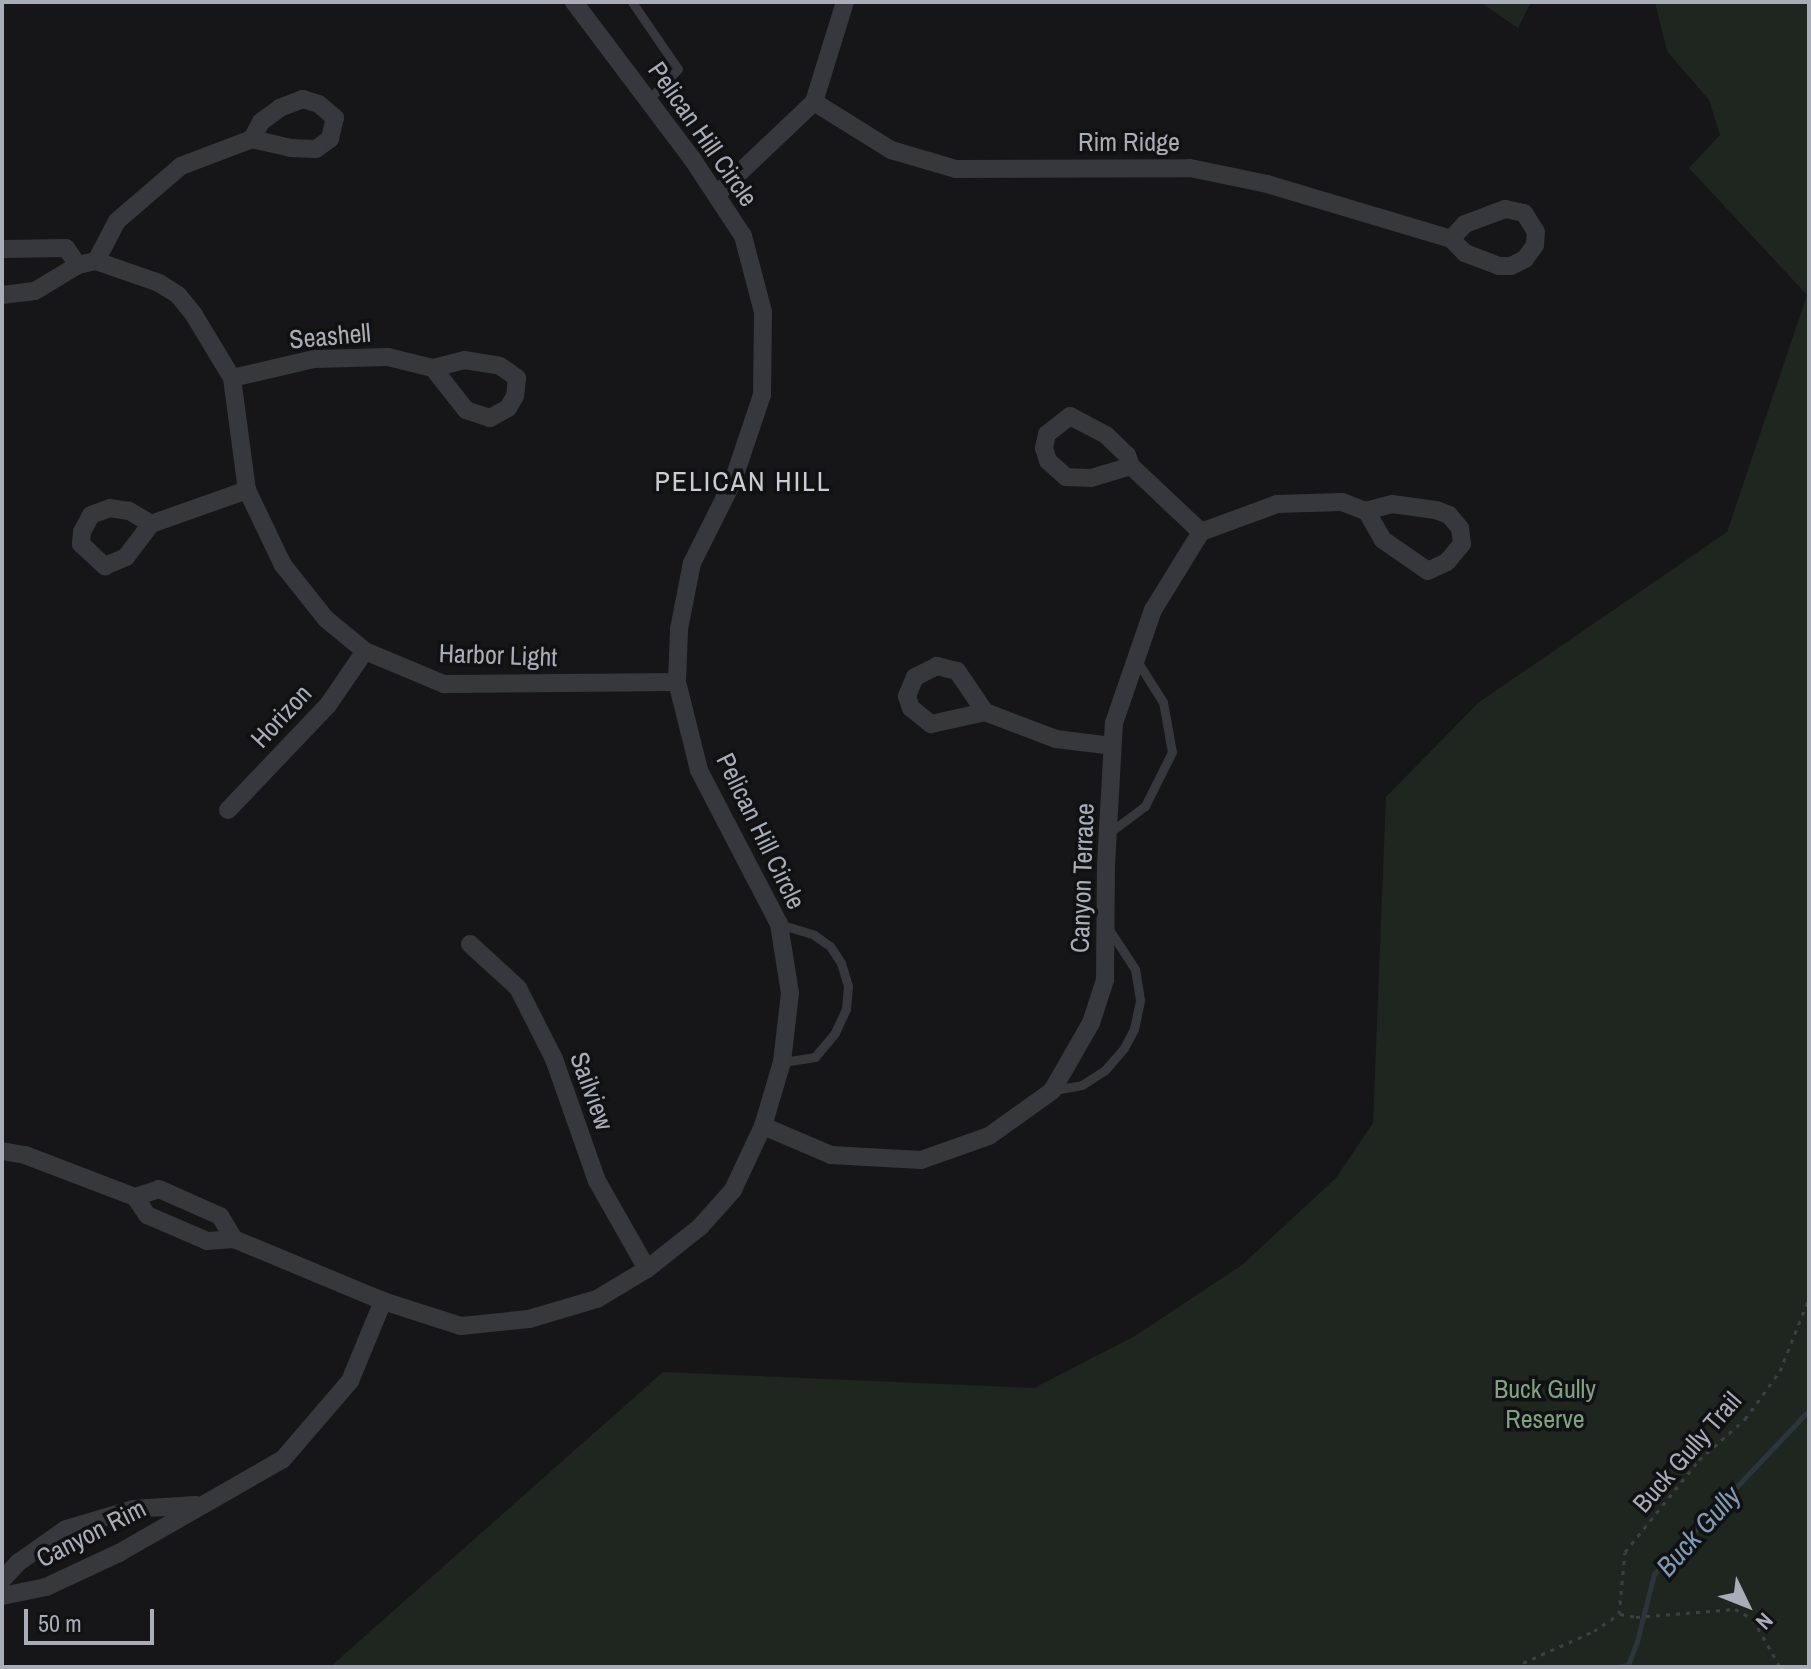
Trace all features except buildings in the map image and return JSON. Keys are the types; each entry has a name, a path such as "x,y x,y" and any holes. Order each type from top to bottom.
{"street":[{"name":"Pelican Hill Circle","path":"2,1151 25,1155 135,1197 147,1215 207,1241 234,1239 383,1301 461,1326 529,1319 597,1299 647,1269 700,1227 733,1190 763,1126 782,1062 790,993 779,924 699,770 677,682 679,629 692,563 733,481 762,395 763,312 743,236 649,99 574,2"},
{"path":"717,194 814,102 845,2"},
{"name":"Rim Ridge","path":"814,102 891,150 956,169 1190,168 1267,184 1451,239"},
{"path":"2,295 35,291 87,263 117,221 181,166 252,139"},
{"name":"Harbor Light","path":"2,249 66,248 87,263 159,283 178,295 194,315 232,378 247,490 283,565 326,619 365,651 444,684 677,682"},
{"name":"Seashell","path":"232,378 314,359 388,357 433,368"},
{"path":"1131,466 1091,478 1066,477 1048,461 1044,448 1047,434 1062,419 1077,418 1120,446 1131,466 1201,532 1277,504 1342,502 1366,511 1392,504 1436,510 1449,515 1460,528 1462,544 1447,562 1428,571 1383,540 1366,511"},
{"path":"151,524 247,490"},
{"name":"Canyon Terrace","path":"763,1126 831,1155 921,1160 989,1136 1052,1091 1091,1023 1105,980 1114,723 1153,610 1201,532"},
{"name":"Horizon","path":"228,810 328,705 365,651"},
{"path":"985,712 1056,739 1112,746"},
{"name":"Sailview","path":"470,944 518,988 554,1059 597,1181 647,1269"},
{"name":"Pelican Hill Circle","path":"135,1197 159,1189 212,1212"},
{"path":"212,1212 234,1239"},
{"name":"Canyon Rim","path":"2,1596 46,1587 119,1553 283,1459 350,1381 383,1301"},
{"name":"Canyon Rim","path":"2,1580 19,1562 66,1529 133,1509 199,1505"}],"lane":[{"path":"632,2 678,69 649,99"},
{"path":"1108,833 1145,806 1172,752 1163,702 1135,658"},
{"path":"779,924 814,935 830,946 841,963 848,986 846,1009 835,1033 815,1057 782,1062"},
{"path":"1052,1091 1082,1085 1105,1070 1124,1048 1134,1029 1140,1000 1135,969 1108,928"},
{"path":"192,1234 212,1212"}],"path":[{"name":"Buck Gully Trail","path":"1619,1614 1625,1552 1699,1460 1745,1419 1780,1371 1809,1298"},
{"path":"1514,1667 1594,1631 1619,1614 1636,1617 1735,1609 1753,1619 1780,1667"}],"green space":[{"path":"1480,2 1531,2 1518,28"},
{"name":"Buck Gully Reserve","path":"1655,2 1809,2 1809,1667 330,1667 663,1372 1034,1388 1135,1336 1242,1265 1336,1178 1373,1123 1386,797 1478,703 1727,532 1807,295 1689,168 1720,135 1709,100 1667,51"}],"waterway":[{"name":"Buck Gully","path":"1619,1667 1628,1665 1654,1574 1809,1410"}],"district":[{"name":"PELICAN HILL","path":"743,481"}]}
